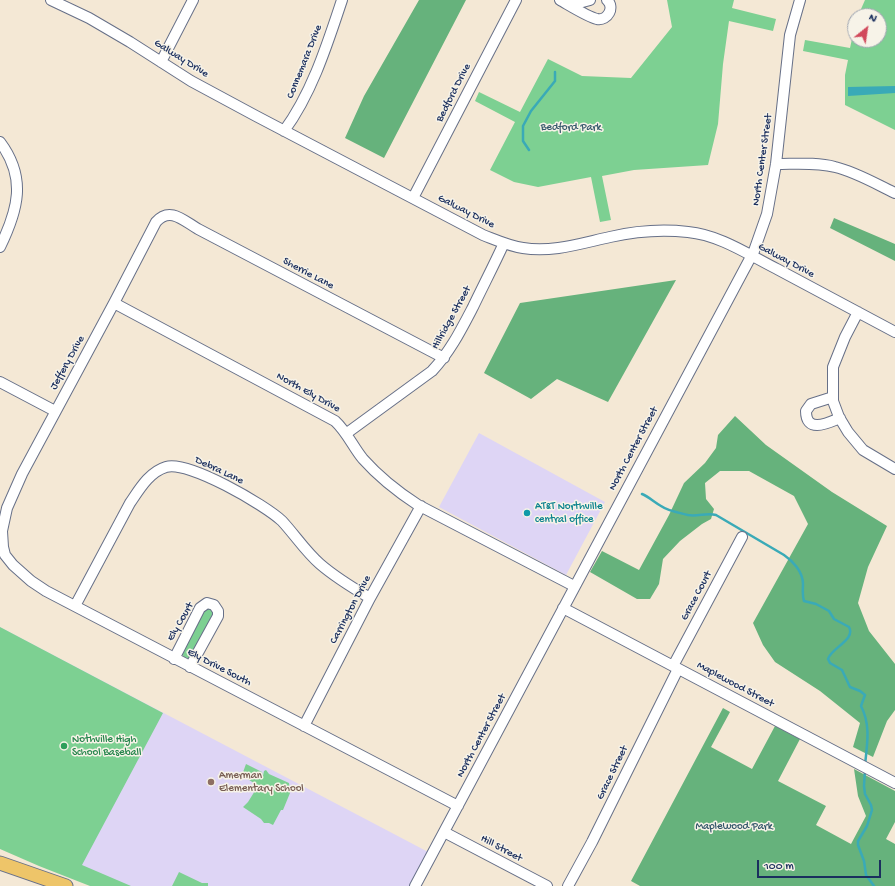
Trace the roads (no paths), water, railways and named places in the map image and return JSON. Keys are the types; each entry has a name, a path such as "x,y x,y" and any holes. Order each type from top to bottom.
{"main road":[{"path":"0,863 66,886"}],"street":[{"name":"Galway Drive","path":"51,0 89,18 191,80 284,131 483,235 504,244 524,248 545,249 570,246 622,234 651,230 690,232 710,237 751,256 895,332"},
{"path":"161,62 193,0"},
{"name":"Connemara Drive","path":"284,131 302,102 314,75 342,0"},
{"name":"Bedford Drive","path":"413,198 516,0"},
{"path":"560,0 570,3 590,0"},
{"path":"560,0 592,18 600,20 606,17 611,10 611,6 607,0"},
{"name":"North Center Street","path":"415,886 751,256 767,214 776,164 790,35 800,0"},
{"path":"0,142 12,162 15,172 17,196 14,216 0,247"},
{"path":"776,164 821,164 836,167 851,172 895,193"},
{"name":"Sherrie Lane","path":"161,216 170,214 176,216 444,358"},
{"name":"Jeffery Drive","path":"3,524 6,508 55,411 156,222 161,216"},
{"name":"Hillridge Street","path":"347,433 432,371 444,358 450,350 504,244"},
{"name":"North Ely Drive","path":"114,303 336,421 347,433 362,458 382,479 421,506 574,586"},
{"path":"858,312 845,337 833,367 833,397 840,418 848,432 863,450 895,469"},
{"path":"0,382 55,411"},
{"path":"833,397 811,404 806,411 806,416 809,422 817,426 840,418"},
{"name":"Debra Lane","path":"75,606 130,503 146,481 166,467 173,466 184,468 200,474 248,497 269,510 282,522 319,564 370,598"},
{"name":"Carrington Drive","path":"304,726 370,598 421,506"},
{"name":"Ely Drive South","path":"3,524 3,547 5,555 13,565 31,581 174,659 458,806"},
{"name":"Grace Court","path":"676,668 742,537"},
{"name":"Ely Court","path":"174,659 200,608 206,604 214,605 218,611 218,616 190,667"},
{"name":"Maplewood Street","path":"563,608 895,783"},
{"name":"Grace Street","path":"568,886 592,842 676,668"},
{"name":"Hill Street","path":"444,832 547,886"}],"water":[{"path":"895,86 895,93 848,96 848,87"}],"waterway":[{"path":"529,150 523,141 523,126 531,111 555,81 555,72"},
{"path":"642,494 664,508 674,512 688,515 716,515 784,555 791,560 801,575 803,580 804,601 816,604 829,611 834,619 849,627 849,636 830,655 828,659 830,663 842,670 850,687 865,695 861,706 867,728 865,765"},
{"path":"865,770 865,794 872,810 867,826 858,841 858,845 864,861 866,875 874,886"}],"place":[{"name":"AT&T Northville central office","path":"527,513"},
{"name":"Nothville High School Baseball","path":"64,746"},
{"name":"Amerman Elementary School","path":"211,782"}],"park label":[{"name":"Bedford Park","path":"571,128"},
{"name":"Maplewood Park","path":"734,827"}]}
